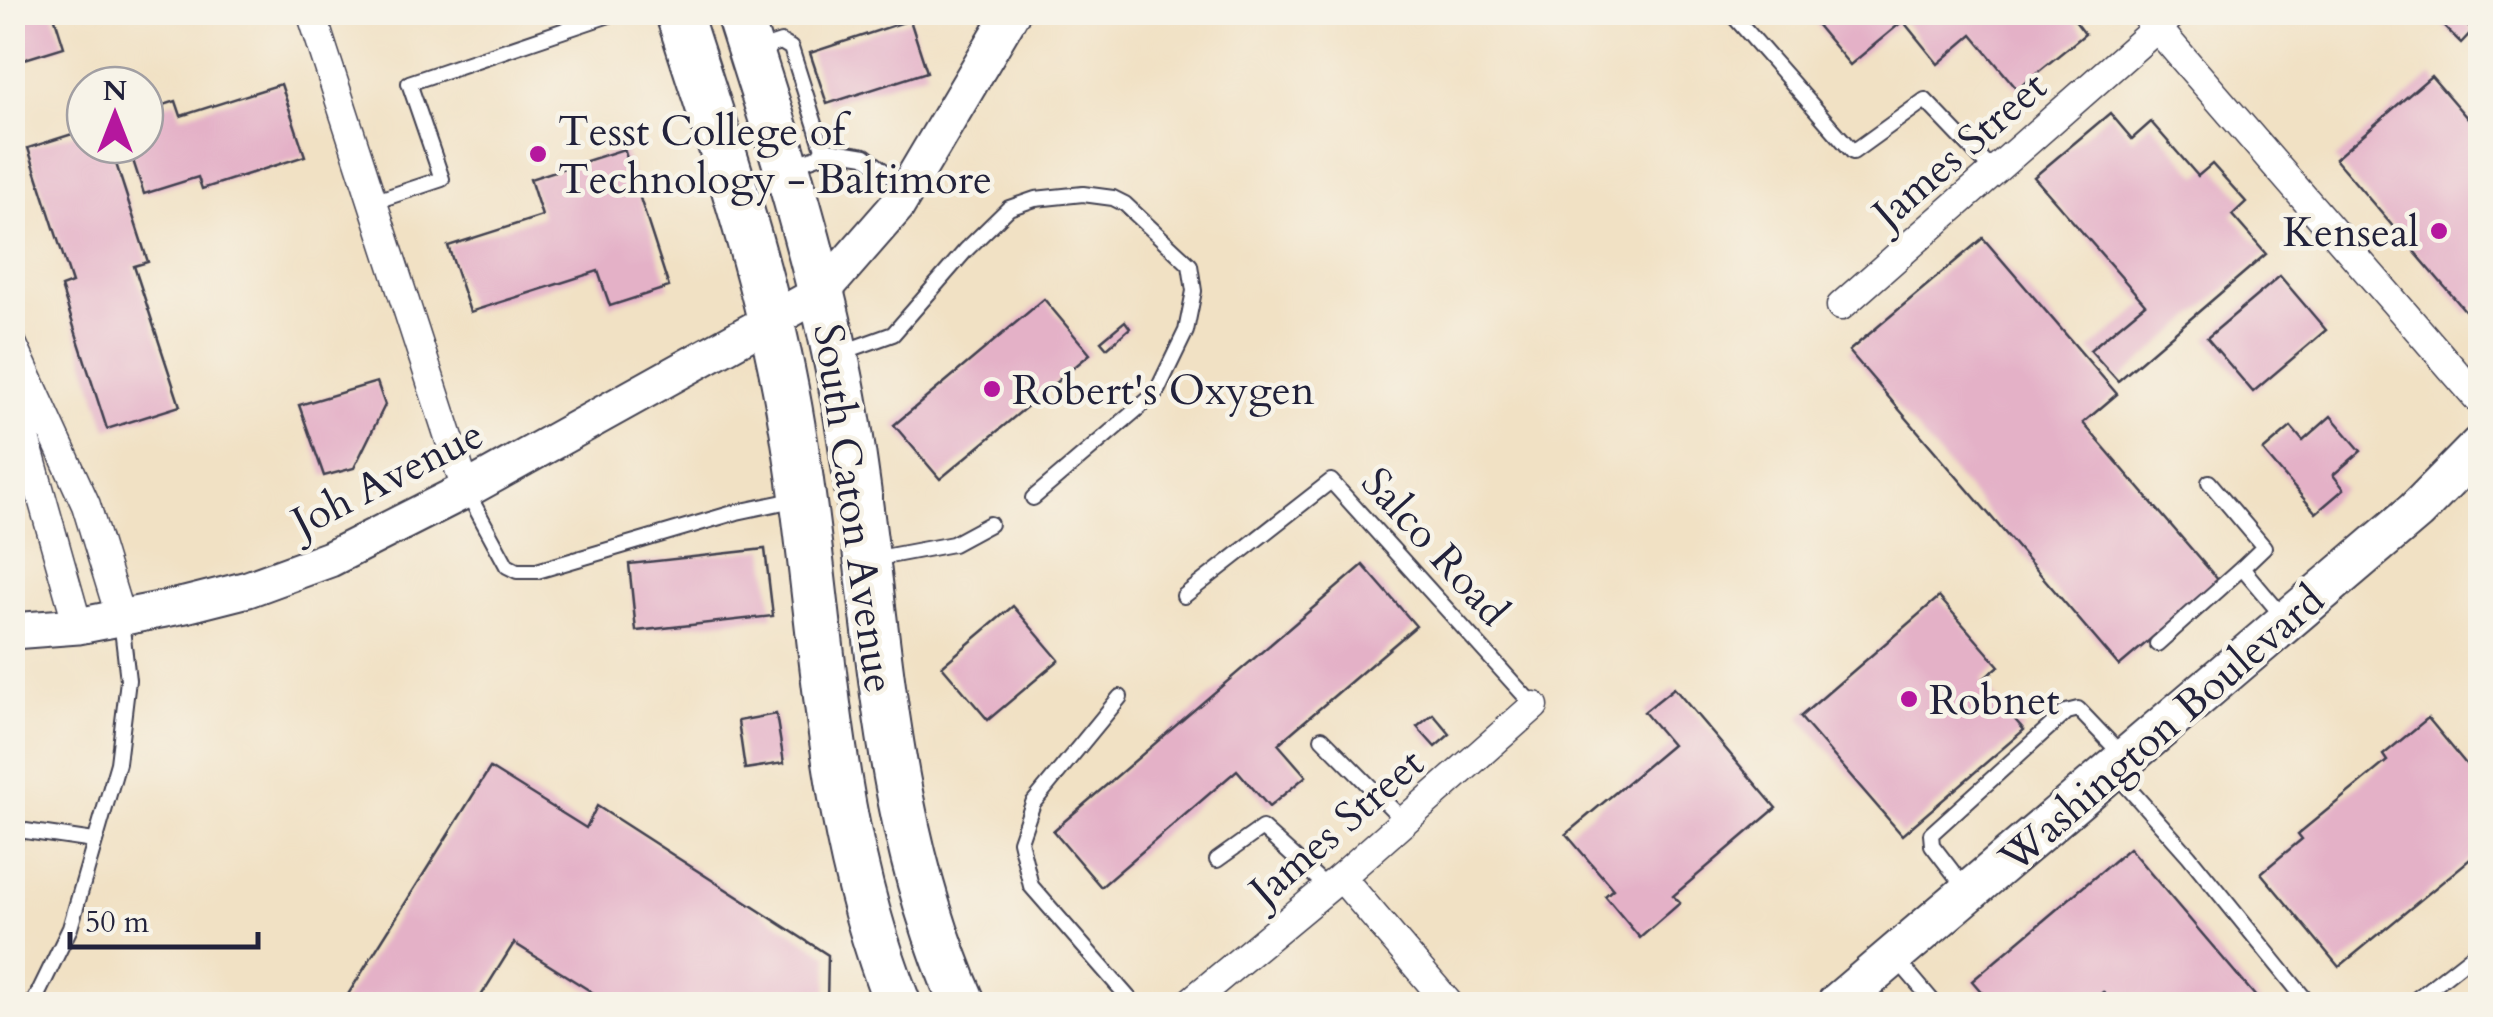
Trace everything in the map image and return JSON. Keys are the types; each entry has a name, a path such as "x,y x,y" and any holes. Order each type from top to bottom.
{"main road":[{"name":"South Caton Avenue","path":"678,12 743,214 772,322 803,498 838,788 869,922 897,1003"},
{"name":"South Caton Avenue","path":"744,32 805,158 822,292 868,560 894,777 928,911 964,1004"},
{"name":"Washington Boulevard","path":"1837,1004 2416,511 2480,446"}],"street":[{"path":"311,12 466,490"},
{"name":"Joh Avenue","path":"12,631 120,619 248,589 304,570 466,490 822,292 862,250 908,190 1012,12"},
{"path":"2158,18 2480,401"},
{"name":"James Street","path":"1841,306 1994,172 2158,18"},
{"path":"15,350 86,505 120,619"},
{"path":"15,350 16,406 78,626"},
{"name":"James Street","path":"1198,1001 1534,706"},
{"path":"1334,882 1449,1004"}],"lane":[{"path":"373,202 442,179 410,83 618,12"},
{"path":"1730,12 1853,152 1924,100 1994,172"},
{"path":"805,158 864,156 908,190"},
{"path":"835,355 893,334 966,250 1009,208 1035,200 1083,194 1120,200 1190,265 1194,292 1191,313 1172,366 1156,393 1032,498"},
{"name":"Salco Road","path":"1184,596 1331,482 1534,706"},
{"path":"2158,644 2264,547 2209,482"},
{"path":"466,490 507,566 517,572 538,572 736,512 803,498"},
{"path":"868,560 953,544 990,524"},
{"path":"2242,568 2286,620"},
{"path":"34,1004 70,928 118,763 128,680 120,619"},
{"path":"1120,697 1032,803 1020,841 1031,886 1134,1004"},
{"path":"1968,892 1932,845 1931,834 2066,712 2078,708 2189,856 2309,1004"},
{"path":"1322,738 1404,821"},
{"path":"1217,860 1262,828 1334,882"},
{"path":"12,829 94,841"},
{"path":"2410,1004 2480,949"},
{"path":"1894,956 1935,1004"}],"building":[{"path":"12,12 53,12 64,47 12,63"},
{"path":"1806,12 2068,12 2085,34 2017,89 1972,35 1938,64 1903,21 1850,65"},
{"path":"2454,12 2473,30 2461,43 2433,15"},
{"path":"910,20 927,72 827,104 810,53"},
{"name":"Kenseal","path":"2431,76 2480,133 2480,303 2468,314 2335,159"},
{"path":"281,84 305,156 202,189 198,177 144,194 135,165 165,165 165,105 176,101 181,116"},
{"path":"2110,113 2132,139 2151,122 2198,176 2212,164 2246,202 2232,215 2266,254 2118,381 2090,350 2145,304 2034,177"},
{"path":"65,136 65,165 116,165 148,262 134,266 180,406 107,429 61,287 72,283 28,148"},
{"path":"624,149 669,287 610,306 598,271 470,312 448,246 542,216 530,179"},
{"path":"1983,238 2117,394 2083,423 2219,581 2119,666 1849,351"},
{"path":"2280,276 2326,330 2253,392 2207,338"},
{"name":"Robert's Oxygen","path":"1044,299 1090,354 940,479 894,425"},
{"path":"1125,321 1130,328 1107,348 1101,341"},
{"path":"377,382 385,405 354,468 324,476 299,405"},
{"path":"2331,416 2361,451 2333,475 2344,489 2316,513 2263,451 2291,427 2303,441"},
{"path":"765,549 773,616 636,631 629,564"},
{"path":"1363,565 1416,626 1278,744 1306,776 1269,807 1237,770 1101,887 1053,831"},
{"name":"Robnet","path":"1939,597 1999,666 1981,681 2024,730 1902,835 1800,717"},
{"path":"1013,606 1059,660 988,720 942,666"},
{"path":"1674,688 1776,808 1673,896 1680,903 1640,938 1605,896 1613,889 1566,834 1672,745 1644,712"},
{"path":"776,714 784,763 745,769 738,721"},
{"path":"1433,714 1450,734 1435,747 1417,727"},
{"path":"2428,718 2480,781 2480,851 2339,967 2261,873 2302,839 2298,834 2387,761 2383,755"},
{"path":"490,768 586,828 597,806 828,955 827,1004 611,1004 514,943 476,1004 342,1004"},
{"path":"2129,848 2262,1004 2114,1004 2103,992 2088,1004 1992,1004 1972,981"}],"place":[{"name":"Tesst College of Technology - Baltimore","path":"538,154"},
{"name":"Kenseal","path":"2439,231"},
{"name":"Robert's Oxygen","path":"992,389"},
{"name":"Robnet","path":"1909,699"}]}
